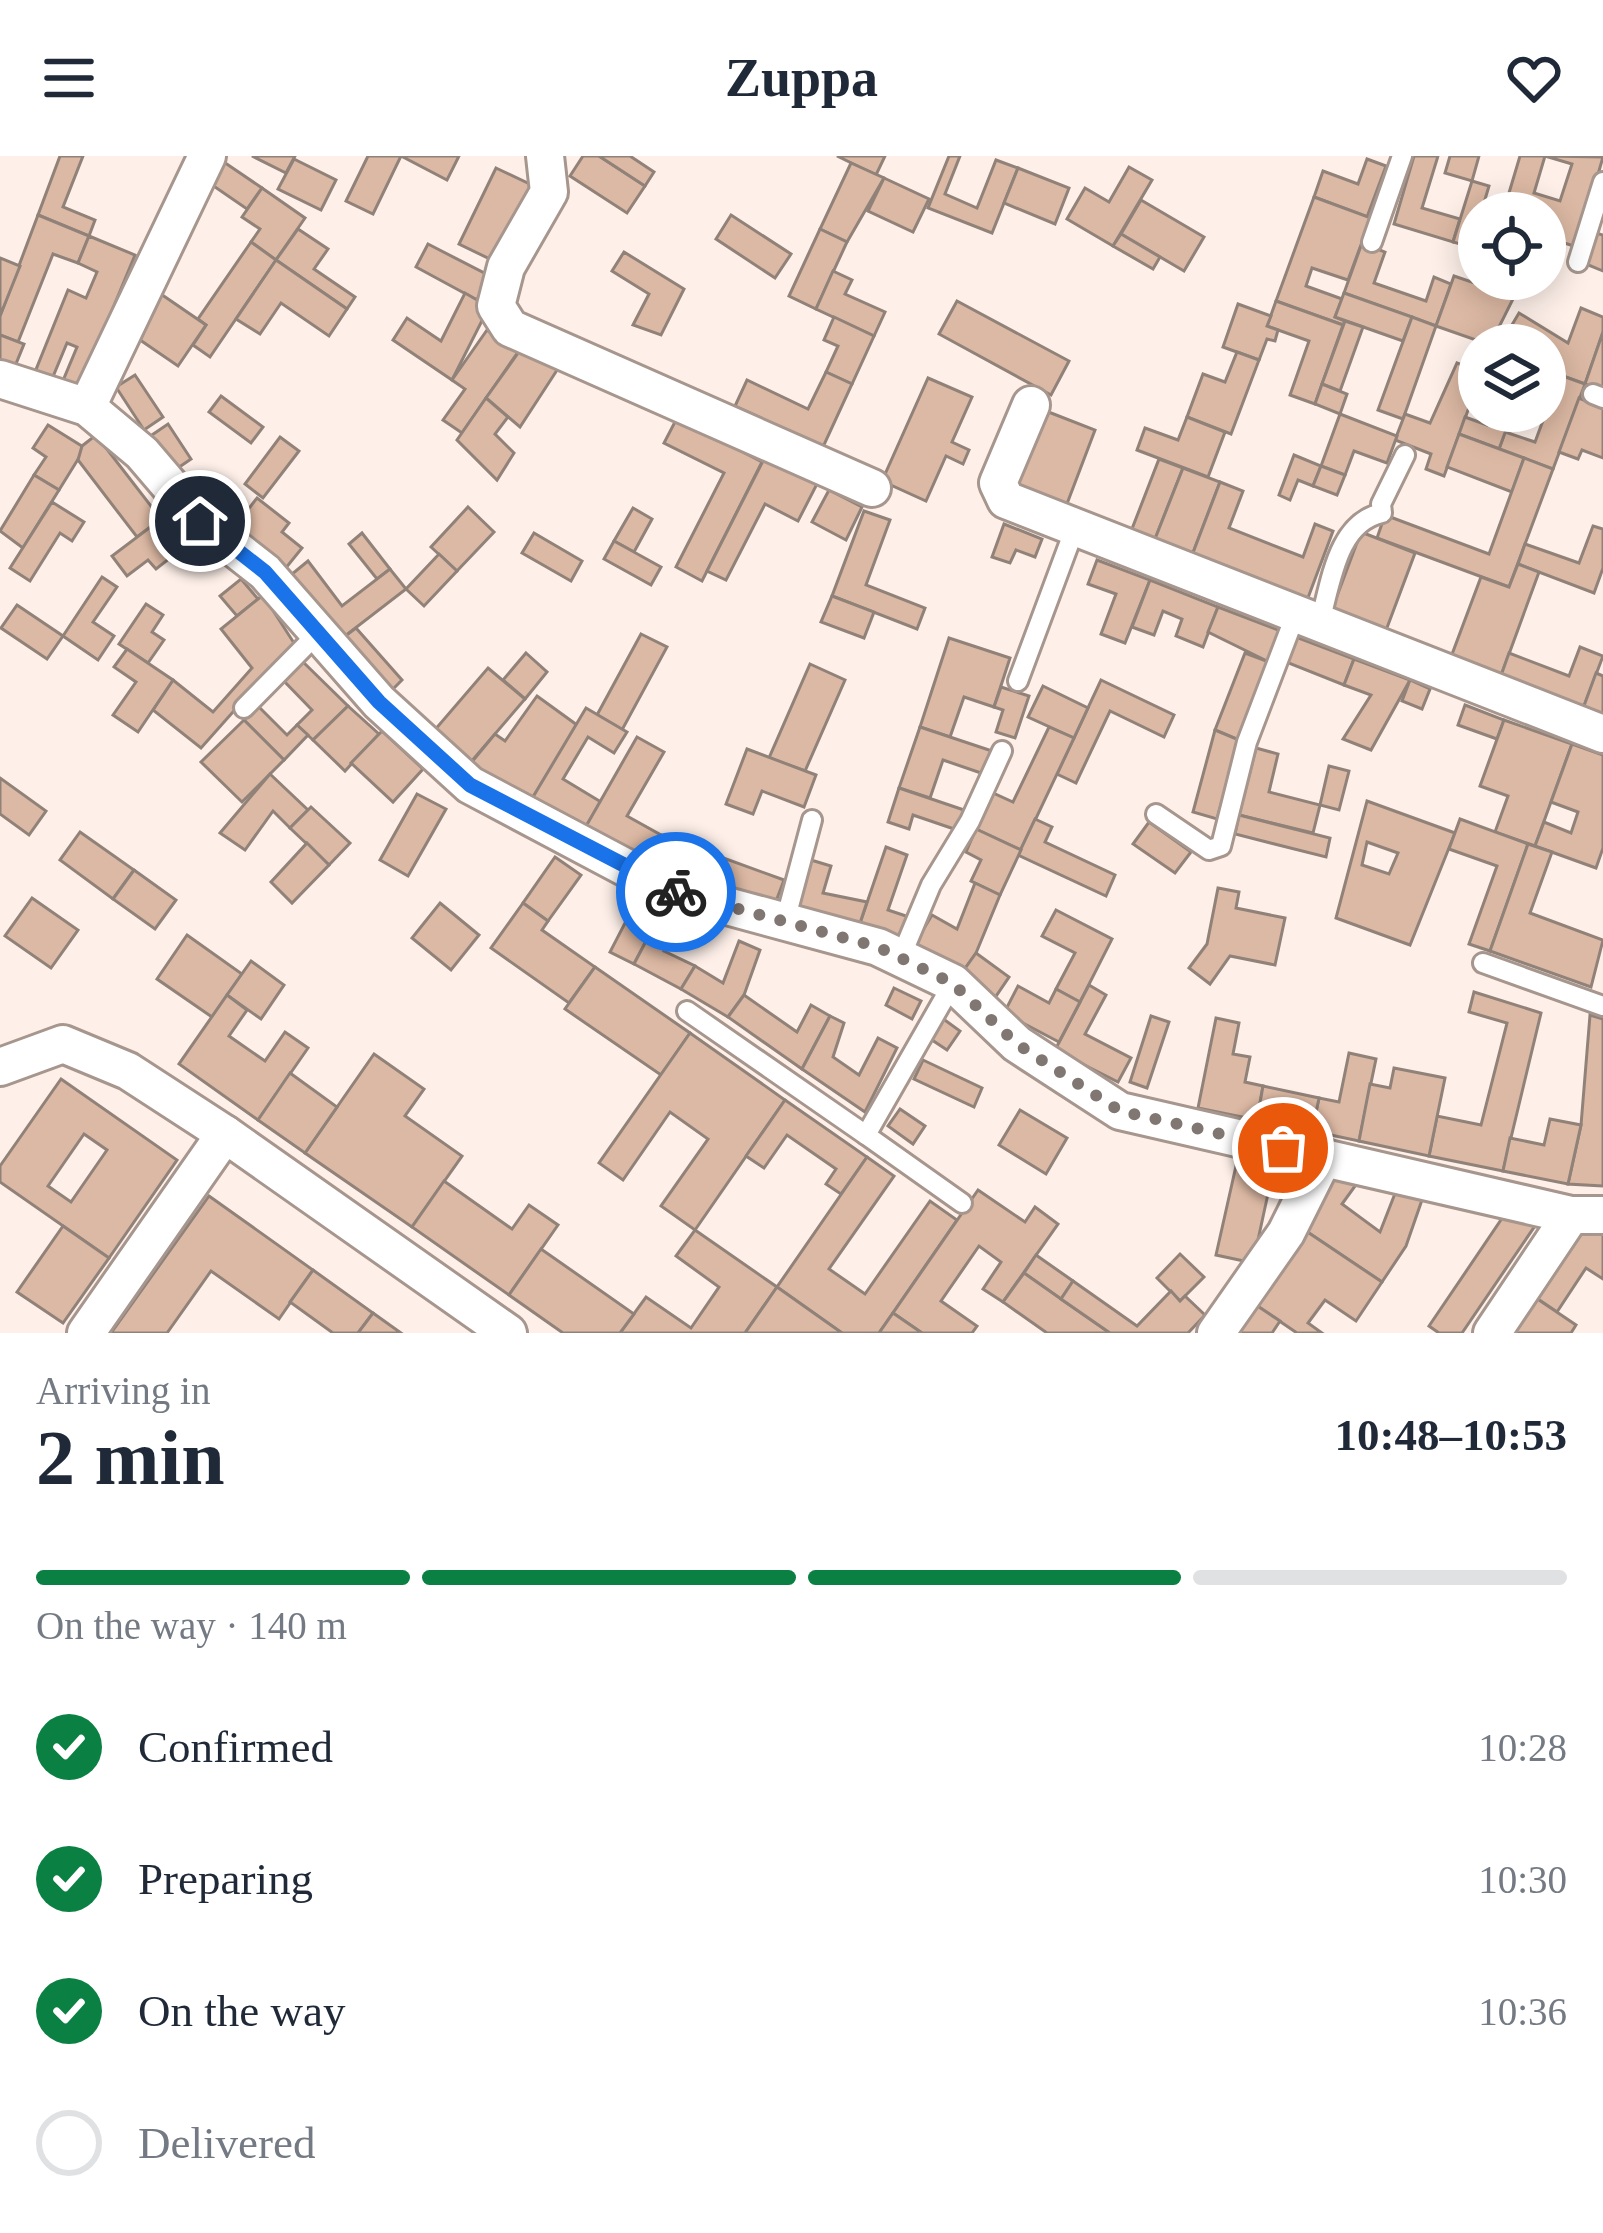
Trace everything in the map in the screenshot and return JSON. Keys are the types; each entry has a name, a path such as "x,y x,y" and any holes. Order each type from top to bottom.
{"street":[{"path":"87,407 207,156"},
{"path":"545,156 549,191 506,267 496,306 510,328 872,488"},
{"path":"0,379 87,407 142,453 200,521 265,572 379,702 470,785 668,890 878,947 952,983 1017,1044 1120,1111 1587,1215 1492,1333"},
{"path":"1031,405 998,491 1006,500 1603,734"},
{"path":"0,1066 63,1044 128,1070 508,1333"},
{"path":"86,1333 225,1134"},
{"path":"1216,1333 1286,1233 1324,1156"}],"lane":[{"path":"1372,242 1402,156"},
{"path":"1578,262 1603,182"},
{"path":"1156,814 1209,850 1221,846 1247,742 1346,535 1357,523 1382,513 1381,504 1406,455"},
{"path":"1018,681 1075,528"},
{"path":"244,708 317,634"},
{"path":"900,959 931,885 970,821 1002,751"},
{"path":"784,925 812,820"},
{"path":"1483,963 1603,1006"},
{"path":"866,1136 952,983"},
{"path":"687,1011 962,1203"}],"building":[{"path":"60,156 83,156 63,207 95,220 89,236 38,215"},
{"path":"215,156 262,188 247,209 199,176"},
{"path":"252,156 295,156 286,173"},
{"path":"368,156 401,156 373,214 346,201"},
{"path":"401,156 459,156 447,180"},
{"path":"583,156 599,156 645,186 627,213 570,176"},
{"path":"599,156 630,156 654,172 645,186"},
{"path":"837,156 885,156 876,175"},
{"path":"949,156 960,156 945,194 977,208 996,160 1018,168 992,233 928,208"},
{"path":"1414,156 1438,156 1422,208 1458,218 1453,242 1394,224"},
{"path":"1450,156 1479,156 1472,181 1445,173"},
{"path":"1520,156 1545,156 1534,192 1509,192"},
{"path":"1545,156 1603,157 1577,247 1566,244 1563,192 1572,164"},
{"path":"294,159 336,180 321,210 278,189"},
{"path":"1367,159 1386,166 1367,217 1314,197 1323,171 1358,184"},
{"path":"851,163 884,178 847,242 820,229"},
{"path":"1129,167 1152,180 1113,246 1067,219 1085,188 1109,202"},
{"path":"496,168 536,187 498,263 459,244"},
{"path":"1018,168 1069,188 1055,224 1004,203"},
{"path":"884,178 929,199 913,232 868,211"},
{"path":"1472,181 1489,186 1487,192 1469,192"},
{"path":"262,188 305,218 276,260 251,242 260,229 242,217"},
{"path":"1314,197 1371,218 1348,280 1312,268 1306,286 1342,299 1335,317 1345,321 1343,325 1276,301"},
{"path":"1141,200 1204,237 1184,271 1121,234"},
{"path":"38,215 89,236 78,263 53,254 18,342 0,335 0,316"},
{"path":"731,215 791,254 775,278 716,239"},
{"path":"298,229 328,249 314,269 355,297 347,309 276,260"},
{"path":"820,229 847,242 816,309 789,296"},
{"path":"1592,232 1603,235 1603,271 1586,264"},
{"path":"1121,234 1160,257 1153,269 1113,246"},
{"path":"89,236 135,255 79,390 62,383 77,347 67,343 52,379 35,372 68,290 86,298 97,272 78,263"},
{"path":"251,242 276,260 210,357 193,345 206,325 198,319"},
{"path":"1362,243 1385,252 1374,283 1426,301 1434,277 1451,284 1436,326 1344,293"},
{"path":"428,244 490,276 477,300 416,267"},
{"path":"624,252 684,289 661,335 633,325 649,294 612,271"},
{"path":"0,258 20,266 0,316"},
{"path":"276,260 347,309 329,336 281,303 260,334 236,319"},
{"path":"833,271 852,280 845,294 885,312 874,336 816,309"},
{"path":"1454,276 1458,277 1458,300 1512,300 1500,324 1458,324 1458,334 1436,326"},
{"path":"483,289 495,295 452,380 393,340 407,318 441,341 465,293 477,300"},
{"path":"155,290 206,325 178,366 127,331"},
{"path":"1344,293 1412,317 1403,341 1335,317"},
{"path":"957,301 1069,361 1051,395 939,334"},
{"path":"1276,301 1343,325 1315,404 1290,395 1309,341 1267,326"},
{"path":"1238,304 1271,316 1267,326 1278,330 1275,341 1267,339 1259,360 1223,347"},
{"path":"1581,308 1603,317 1603,332 1585,384 1566,377 1568,343"},
{"path":"1519,313 1537,324 1512,324"},
{"path":"834,317 874,336 852,384 826,372 838,346 824,340"},
{"path":"1412,317 1436,326 1403,419 1378,410"},
{"path":"1345,321 1363,327 1340,391 1322,384"},
{"path":"487,330 518,352 462,433 443,420 465,389 452,380"},
{"path":"1603,332 1603,390 1585,384"},
{"path":"0,335 24,344 11,376 0,372"},
{"path":"526,342 561,364 520,427 486,398"},
{"path":"1237,352 1259,360 1231,434 1187,417 1203,374 1225,382"},
{"path":"1458,363 1460,432 1444,476 1426,469 1431,454 1395,440 1405,414 1430,423"},
{"path":"826,372 852,384 823,447 735,406 747,380 808,409"},
{"path":"135,375 163,417 144,430 116,387"},
{"path":"1566,377 1585,384 1553,469 1499,449 1505,432 1535,442 1539,432 1566,432"},
{"path":"928,378 972,397 952,442 969,450 963,464 946,456 926,501 882,481"},
{"path":"1322,384 1347,394 1340,414 1315,404"},
{"path":"221,396 263,427 251,443 209,412"},
{"path":"486,398 508,417 495,434 514,453 497,480 457,440"},
{"path":"1579,398 1603,408 1603,458 1582,450 1578,459 1559,452"},
{"path":"1046,411 1095,430 1065,509 1015,490"},
{"path":"1340,414 1397,436 1387,463 1354,451 1345,475 1321,466"},
{"path":"1187,417 1225,432 1208,477 1137,450 1145,428 1178,440"},
{"path":"677,418 762,462 702,581 676,567 724,473 664,443"},
{"path":"168,424 191,459 172,472 149,437"},
{"path":"48,425 85,448 59,490 34,475 46,457 33,448"},
{"path":"1460,432 1505,432 1499,449"},
{"path":"1459,434 1524,458 1512,492 1447,467"},
{"path":"96,435 161,519 137,537 78,460 82,446"},
{"path":"280,437 299,451 263,498 245,484"},
{"path":"1294,455 1321,466 1313,486 1298,480 1290,500 1279,495"},
{"path":"765,457 817,484 798,521 765,504 726,580 707,571"},
{"path":"1524,458 1553,469 1509,587 1377,538 1385,515 1489,554"},
{"path":"1159,459 1183,468 1153,544 1130,534"},
{"path":"1321,466 1345,475 1337,495 1313,486"},
{"path":"1183,468 1220,482 1191,558 1153,544"},
{"path":"196,473 246,513 230,533 180,493"},
{"path":"34,475 59,490 23,548 0,531"},
{"path":"1220,482 1243,491 1229,528 1303,557 1315,524 1333,531 1306,603 1191,558"},
{"path":"829,490 862,507 846,540 812,522"},
{"path":"257,498 289,523 282,532 302,548 281,574 230,533"},
{"path":"52,502 84,522 72,541 60,533 30,581 10,568"},
{"path":"468,507 494,532 457,571 431,547"},
{"path":"633,508 652,519 634,552 614,541"},
{"path":"864,511 890,520 866,585 925,608 917,629 832,596"},
{"path":"161,519 183,548 156,569 148,560 127,576 112,556"},
{"path":"1004,524 1042,539 1035,557 1016,550 1010,563 992,557"},
{"path":"1593,526 1603,529 1603,568 1594,593 1518,564 1525,544 1579,563"},
{"path":"1361,532 1415,553 1382,641 1328,620"},
{"path":"362,533 390,569 377,579 349,544"},
{"path":"534,533 582,561 571,581 522,553"},
{"path":"614,541 661,567 651,585 604,559"},
{"path":"439,554 457,571 424,606 406,589"},
{"path":"1097,560 1150,580 1125,643 1101,634 1116,594 1088,584"},
{"path":"308,561 342,606 390,569 406,589 336,643 286,579"},
{"path":"1518,564 1539,572 1498,684 1448,665 1481,577 1509,587"},
{"path":"102,577 117,587 93,622 114,636 98,660 63,636"},
{"path":"241,579 258,599 237,616 220,596"},
{"path":"1150,580 1218,607 1203,647 1176,636 1182,619 1163,611 1154,635 1132,627"},
{"path":"263,595 294,643 201,748 153,710 173,680 213,712 252,668 221,629"},
{"path":"832,596 874,612 864,638 821,622"},
{"path":"146,604 163,615 152,632 164,640 148,663 119,644"},
{"path":"17,605 63,636 47,659 1,628"},
{"path":"1218,607 1281,631 1269,662 1208,632"},
{"path":"356,628 402,680 385,697 336,643"},
{"path":"641,634 667,647 622,730 597,715"},
{"path":"1296,637 1354,659 1344,685 1286,662"},
{"path":"949,638 1010,658 994,707 964,697 950,737 920,727"},
{"path":"1580,647 1603,656 1581,714 1498,684 1509,653 1569,676"},
{"path":"127,649 173,680 138,732 113,715 136,682 114,667"},
{"path":"526,653 547,672 525,699 503,680"},
{"path":"1245,653 1269,662 1239,740 1215,730"},
{"path":"300,659 348,706 313,740 297,725 312,710 281,678"},
{"path":"1354,659 1410,680 1371,750 1343,739 1371,695 1344,685"},
{"path":"810,664 845,680 805,771 769,758"},
{"path":"488,668 525,699 470,763 433,732"},
{"path":"1596,673 1603,676 1603,723 1581,714"},
{"path":"1101,680 1174,715 1164,737 1110,711 1076,783 1057,774"},
{"path":"1410,680 1430,689 1422,709 1402,701"},
{"path":"1043,686 1088,708 1074,738 1028,717"},
{"path":"1001,687 1029,696 1015,738 996,732 1003,710 994,707"},
{"path":"537,696 577,725 530,802 466,769 495,734 505,741"},
{"path":"1465,705 1504,720 1497,739 1458,725"},
{"path":"258,706 287,735 297,725 308,735 284,760 244,720"},
{"path":"348,706 379,734 345,771 313,740"},
{"path":"586,708 627,732 614,753 588,737 563,779 601,802 585,828 533,797"},
{"path":"244,720 284,760 242,802 201,762"},
{"path":"1504,720 1572,744 1535,846 1495,832 1508,796 1480,786"},
{"path":"920,727 992,751 984,774 943,760 930,798 899,788"},
{"path":"1049,727 1074,738 1021,850 976,829 993,793 1013,802"},
{"path":"1215,730 1239,740 1217,819 1193,812"},
{"path":"382,731 423,769 393,802 351,763"},
{"path":"637,737 664,752 627,816 661,835 649,867 585,828"},
{"path":"1572,744 1603,755 1603,848 1596,868 1535,846 1544,822 1571,833 1578,812 1551,802"},
{"path":"1256,748 1278,754 1269,792 1320,805 1313,833 1239,815"},
{"path":"747,749 816,775 804,807 762,791 753,814 726,804"},
{"path":"1329,766 1349,771 1339,810 1320,805"},
{"path":"270,774 308,810 290,828 273,811 245,850 220,833"},
{"path":"0,778 46,811 29,835 0,814"},
{"path":"899,788 964,810 957,830 913,815 909,829 888,822"},
{"path":"417,794 446,809 408,876 380,860"},
{"path":"1367,801 1455,833 1410,945 1336,918","holes":["1367,842 1398,853 1389,874 1362,865"]},
{"path":"311,807 350,843 329,865 290,828"},
{"path":"1239,815 1330,838 1326,857 1235,834"},
{"path":"1035,819 1052,827 1045,842 1115,875 1106,896 1018,855"},
{"path":"1460,819 1528,844 1490,951 1469,944 1497,866 1449,849"},
{"path":"1149,822 1191,852 1175,873 1133,844"},
{"path":"976,829 1021,850 1000,895 971,881 981,860 966,852"},
{"path":"80,832 134,870 113,899 60,860"},
{"path":"661,835 707,852 695,884 649,867"},
{"path":"307,843 329,865 292,903 271,882"},
{"path":"1528,844 1552,852 1530,913 1603,940 1591,987 1490,951"},
{"path":"886,847 907,855 888,910 912,918 903,944 858,929"},
{"path":"707,852 784,880 772,912 695,884"},
{"path":"555,857 581,875 548,921 523,903"},
{"path":"811,860 831,866 823,893 867,902 858,929 794,916"},
{"path":"134,870 176,900 155,929 113,899"},
{"path":"975,883 1000,895 976,953 959,977 911,950 932,915 957,929"},
{"path":"1218,888 1239,892 1236,908 1285,918 1275,965 1230,956 1210,984 1189,968 1207,944"},
{"path":"640,894 664,907 634,964 610,952"},
{"path":"32,898 78,930 51,968 5,936"},
{"path":"440,903 479,935 451,970 412,938"},
{"path":"523,903 548,921 542,930 595,967 569,1003 491,948"},
{"path":"664,907 682,916 664,951 695,966 681,989 634,964"},
{"path":"1056,910 1112,939 1080,1002 1056,989 1075,953 1042,936"},
{"path":"187,935 242,974 212,1017 157,979"},
{"path":"739,941 760,950 744,995 728,1017 681,989 695,966 723,983"},
{"path":"976,953 1009,977 992,1002 959,977"},
{"path":"251,961 284,985 261,1019 227,995"},
{"path":"595,967 690,1033 661,1075 565,1009"},
{"path":"1089,985 1106,995 1085,1034 1131,1058 1118,1082 1055,1050"},
{"path":"1018,986 1049,1003 1056,989 1080,1002 1059,1042 1004,1013"},
{"path":"894,988 921,1001 912,1019 886,1005"},
{"path":"1474,992 1541,1013 1503,1171 1429,1156 1437,1116 1481,1125 1507,1023 1469,1012"},
{"path":"227,995 247,1010 229,1036 265,1061 285,1032 308,1048 258,1120 179,1064"},
{"path":"744,995 797,1032 811,1005 830,1016 802,1069 728,1017"},
{"path":"1590,1015 1603,1019 1603,1186 1568,1184 1581,1125"},
{"path":"830,1016 844,1023 833,1057 859,1075 878,1038 897,1048 865,1112 802,1069"},
{"path":"1151,1016 1169,1022 1147,1088 1130,1082"},
{"path":"942,1018 960,1031 947,1050 929,1038"},
{"path":"1216,1018 1239,1023 1233,1054 1250,1057 1245,1082 1263,1086 1257,1120 1198,1108"},
{"path":"690,1033 785,1100 695,1230 661,1206 708,1139 670,1112 623,1180 599,1163"},
{"path":"1349,1053 1376,1059 1359,1141 1312,1131 1319,1098 1339,1102"},
{"path":"374,1054 424,1089 405,1116 462,1156 412,1227 305,1153"},
{"path":"923,1060 982,1088 974,1107 914,1079"},
{"path":"1394,1068 1445,1078 1429,1156 1359,1141 1370,1084 1390,1088"},
{"path":"290,1073 337,1107 305,1153 258,1120"},
{"path":"61,1079 177,1160 109,1258 0,1182 0,1166","holes":["84,1134 107,1150 71,1202 48,1186"]},
{"path":"1263,1086 1319,1098 1312,1131 1257,1120"},
{"path":"785,1100 867,1157 841,1194 826,1184 836,1169 787,1135 764,1168 746,1156"},
{"path":"900,1109 925,1126 913,1144 888,1126"},
{"path":"1020,1110 1067,1138 1046,1174 999,1145"},
{"path":"1550,1119 1581,1125 1568,1184 1503,1171 1510,1138 1544,1145"},
{"path":"867,1157 894,1176 829,1269 865,1294 930,1201 957,1220 879,1333 842,1333 777,1287"},
{"path":"1238,1157 1274,1166 1253,1263 1216,1255"},
{"path":"1335,1177 1358,1182 1342,1204 1380,1232 1396,1191 1423,1197 1406,1246 1382,1282 1300,1227"},
{"path":"444,1181 512,1229 529,1205 558,1225 509,1295 412,1227"},
{"path":"978,1190 1025,1222 1035,1207 1058,1224 1003,1302 983,1289 1001,1262 979,1246 941,1301 977,1326 972,1333 922,1333 893,1313"},
{"path":"209,1196 313,1270 279,1319 211,1271 167,1333 111,1333"},
{"path":"1505,1214 1539,1220 1462,1333 1439,1333 1429,1326"},
{"path":"1580,1218 1603,1221 1603,1279 1586,1268 1557,1312 1529,1293"},
{"path":"63,1226 109,1258 63,1323 17,1292"},
{"path":"1300,1227 1382,1282 1356,1321 1325,1300 1308,1323 1322,1333 1297,1333 1250,1301"},
{"path":"695,1230 777,1287 745,1333 620,1333 646,1297 691,1328 719,1287 676,1256"},
{"path":"541,1249 634,1314 620,1333 563,1333 509,1295"},
{"path":"1180,1254 1204,1277 1180,1301 1157,1278"},
{"path":"1036,1255 1073,1281 1061,1299 1024,1273"},
{"path":"313,1270 373,1313 358,1333 333,1333 290,1302"},
{"path":"1024,1273 1110,1333 1047,1333 1003,1302"},
{"path":"1073,1281 1137,1326 1171,1291 1180,1301 1185,1296 1205,1315 1188,1333 1110,1333 1061,1299"},
{"path":"777,1287 842,1333 745,1333"},
{"path":"1533,1296 1576,1325 1571,1333 1508,1333"},
{"path":"1250,1301 1280,1321 1272,1333 1229,1333"},
{"path":"373,1313 401,1333 358,1333"},
{"path":"893,1313 922,1333 879,1333"}],"way so far":[{"path":"676,892 878,947 952,983 1017,1044 1120,1111 1283,1148"}],"route":[{"path":"200,521 265,572 379,702 470,785 676,892"}]}
